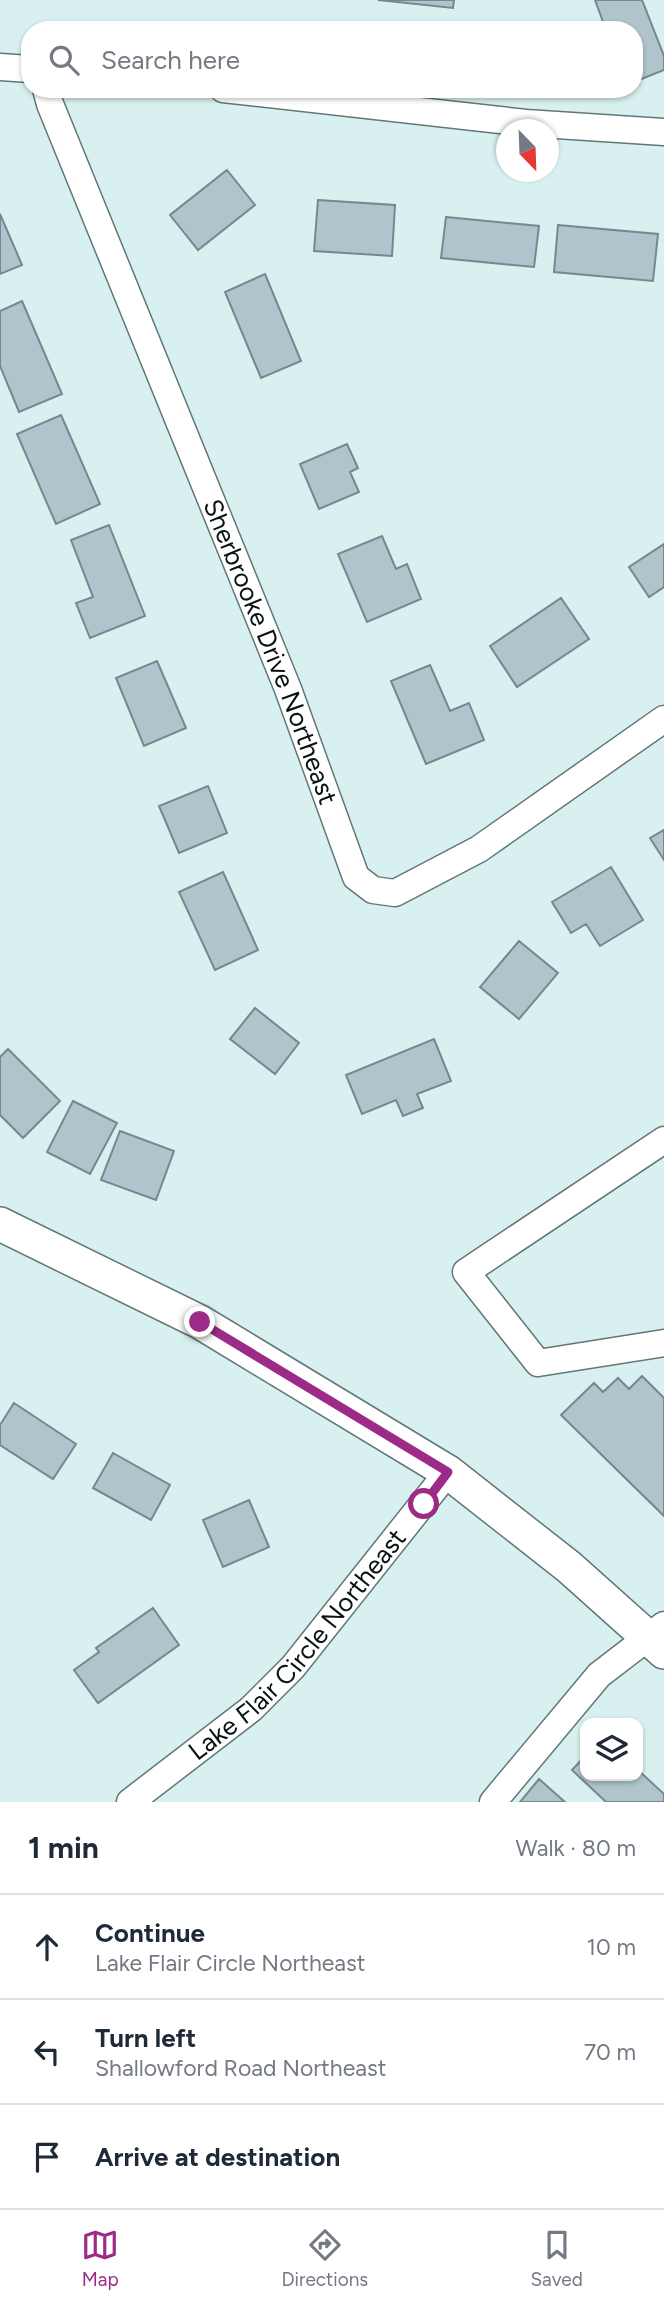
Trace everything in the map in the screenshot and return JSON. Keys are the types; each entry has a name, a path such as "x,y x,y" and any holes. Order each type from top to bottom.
{"street":[{"path":"0,67 21,68"},
{"name":"Sherbrooke Drive Northeast","path":"48,98 288,689 356,877 373,890 395,893 479,849 664,719"},
{"path":"303,98 526,123 664,132"},
{"path":"664,1140 466,1272 538,1363 664,1343"},
{"path":"0,1224 200,1322 448,1472 659,1638 599,1675 493,1802"},
{"name":"Lake Flair Circle Northeast","path":"130,1802 251,1709 293,1667 448,1472"}],"building":[{"path":"378,0 454,0 453,8"},
{"path":"595,0 642,0 664,56 664,70 643,78 643,21 603,21"},
{"path":"227,170 255,205 198,250 170,215"},
{"path":"318,200 395,205 392,256 314,251"},
{"path":"0,214 22,265 0,274"},
{"path":"446,217 539,226 534,267 441,258"},
{"path":"558,225 658,234 653,281 554,272"},
{"path":"265,274 301,361 261,378 225,292"},
{"path":"22,301 62,394 19,412 0,366 0,311"},
{"path":"61,415 100,504 56,524 17,434"},
{"path":"347,444 358,468 350,472 359,492 319,509 300,464"},
{"path":"109,525 145,616 90,638 76,603 93,597 71,540"},
{"path":"382,536 396,569 407,564 421,599 367,622 338,554"},
{"path":"664,544 664,587 649,597 629,567"},
{"path":"561,598 589,639 517,687 490,646"},
{"path":"157,661 186,728 144,746 116,678"},
{"path":"430,665 450,711 469,703 484,740 426,764 391,681"},
{"path":"208,786 227,833 179,853 159,806"},
{"path":"664,830 664,860 650,838"},
{"path":"611,867 643,920 600,946 586,924 571,933 552,902"},
{"path":"223,872 258,950 215,970 179,892"},
{"path":"519,941 558,973 519,1019 480,987"},
{"path":"255,1008 299,1043 275,1074 230,1039"},
{"path":"434,1039 451,1081 417,1094 423,1108 403,1116 396,1100 362,1114 346,1075"},
{"path":"8,1049 60,1101 23,1138 0,1115 0,1057"},
{"path":"73,1101 117,1123 90,1174 47,1152"},
{"path":"120,1131 174,1151 156,1200 101,1180"},
{"path":"642,1376 664,1398 664,1516 561,1415 594,1383 603,1392 618,1378 629,1389"},
{"path":"14,1403 76,1444 53,1479 0,1445 0,1425"},
{"path":"113,1453 170,1485 151,1520 93,1488"},
{"path":"249,1500 269,1547 223,1567 203,1520"},
{"path":"153,1608 179,1645 98,1703 74,1670 99,1652 96,1648"},
{"path":"580,1761 580,1778 572,1770"},
{"path":"643,1775 664,1794 664,1802 606,1802 584,1781 643,1781"},
{"path":"539,1779 565,1802 520,1802"}],"route":[{"path":"200,1322 448,1472 424,1504"}]}
